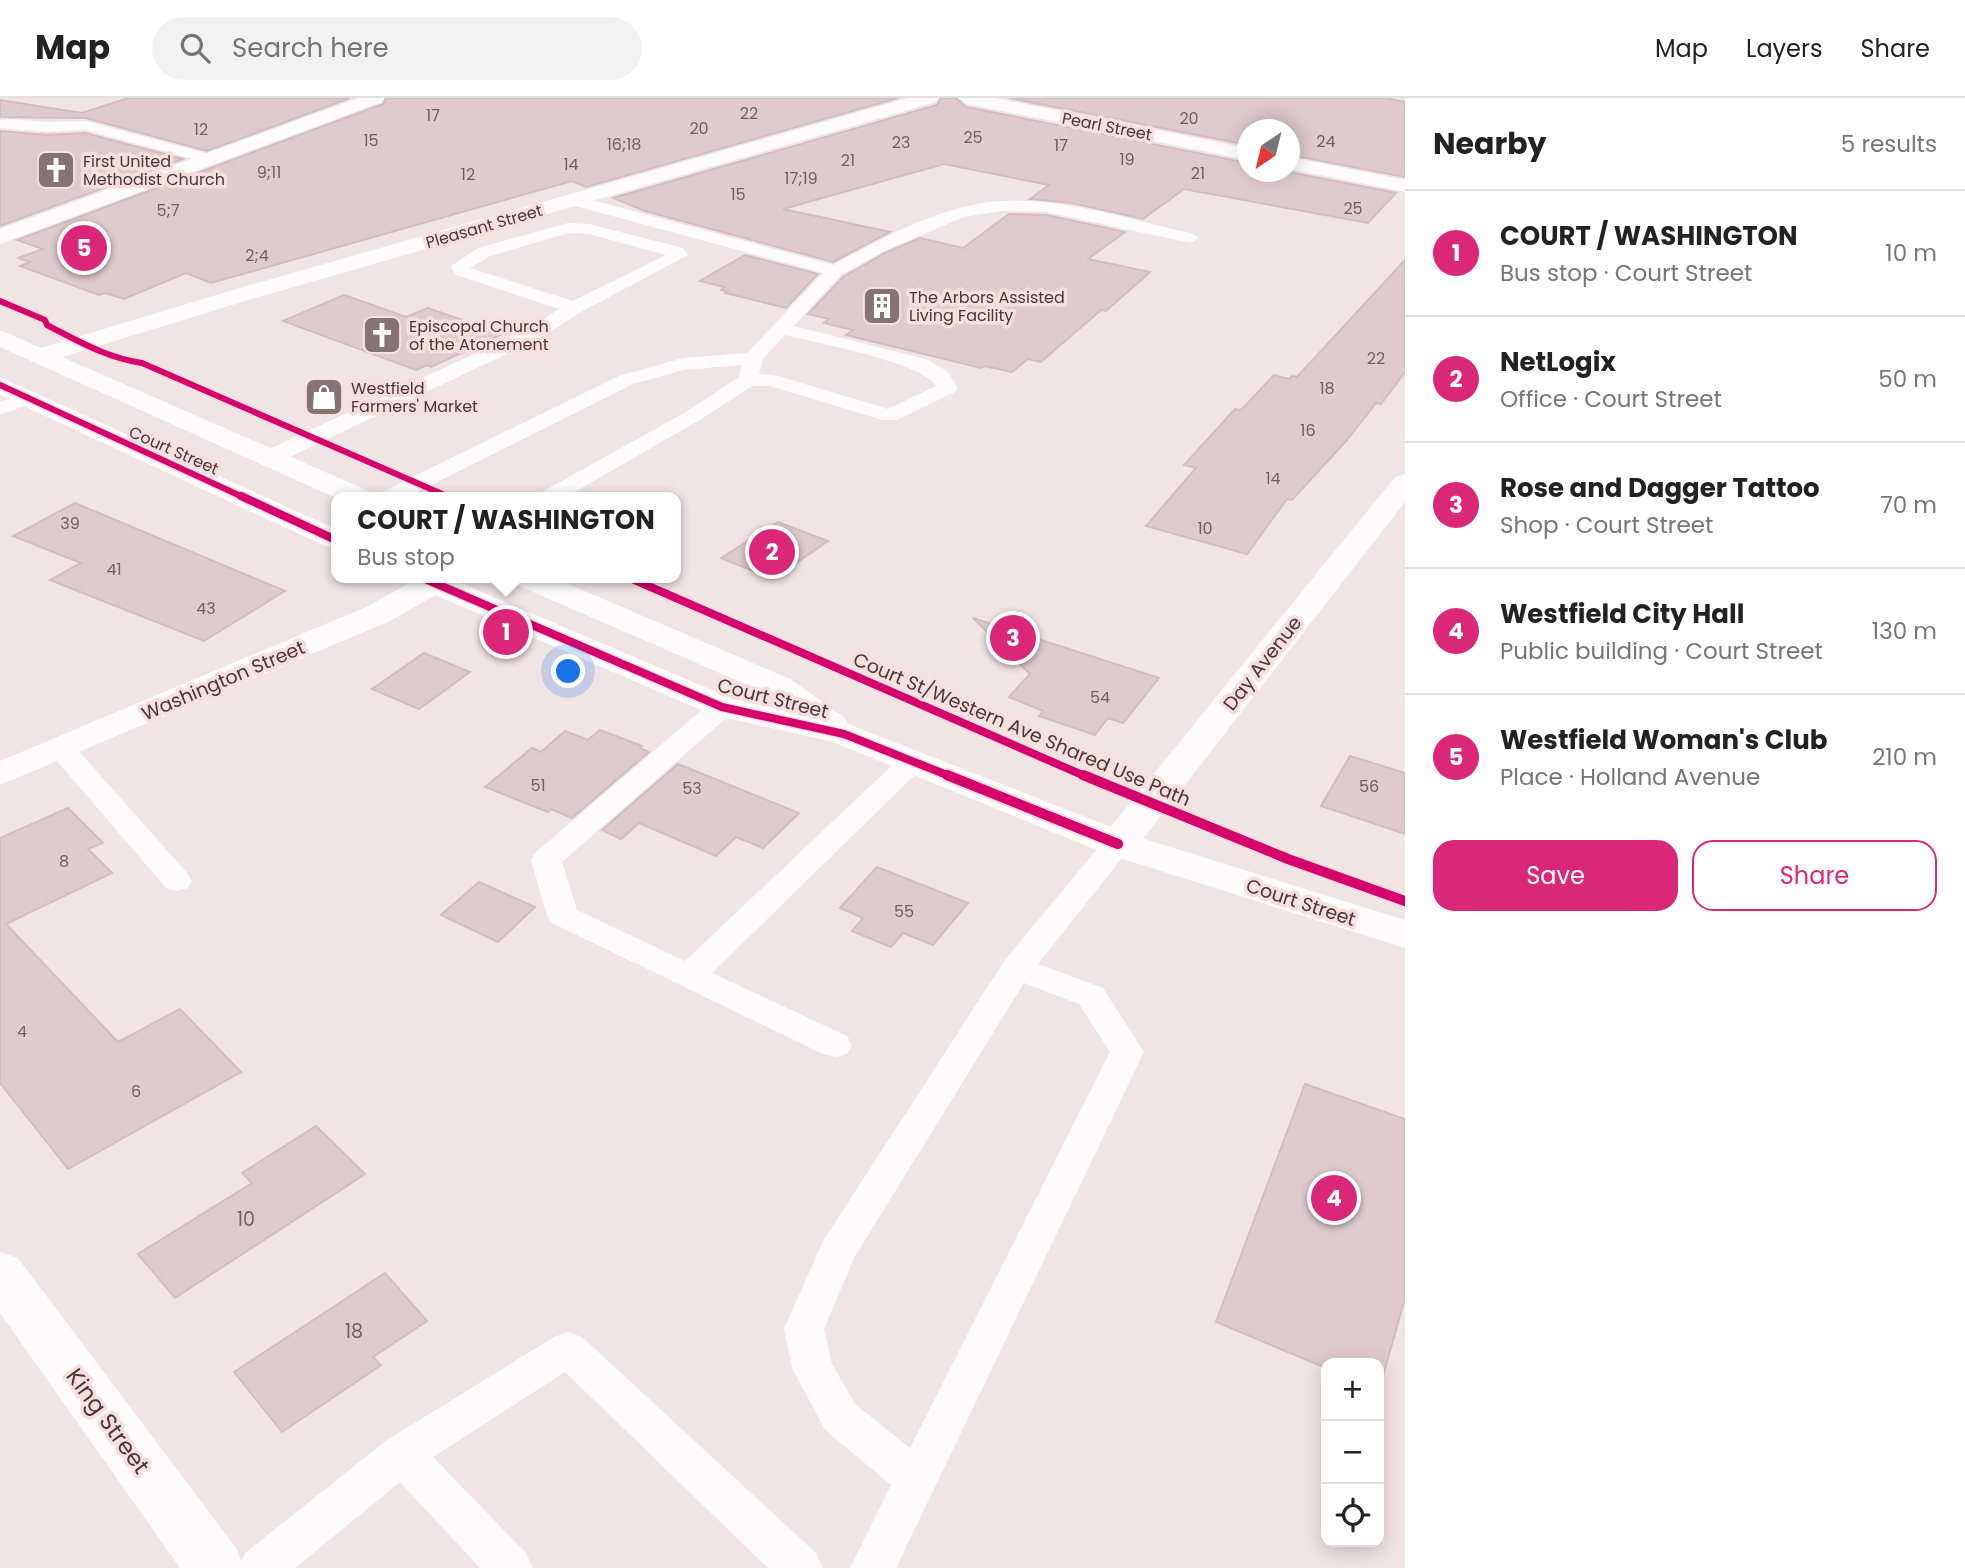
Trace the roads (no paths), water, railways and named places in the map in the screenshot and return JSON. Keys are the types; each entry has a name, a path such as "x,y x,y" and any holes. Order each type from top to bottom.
{"street":[{"path":"0,236 375,98"},
{"name":"Pleasant Street","path":"0,369 929,98"},
{"name":"Pearl Street","path":"967,98 1237,152"},
{"path":"1300,165 1405,186"},
{"name":"Court Street","path":"0,338 348,492"},
{"name":"Court Street","path":"0,385 331,538"},
{"path":"182,469 238,442"},
{"name":"Day Avenue","path":"1118,844 1405,483"},
{"name":"Washington Street","path":"0,774 378,614 427,583"},
{"name":"Court Street","path":"442,583 722,707 844,734 1118,844 1405,934"},
{"name":"Court Street","path":"540,583 778,686 844,734"},
{"name":"King Street","path":"0,1273 215,1568"}],"lane":[{"path":"0,124 47,127 85,125 211,159"},
{"path":"574,200 835,271"},
{"path":"748,380 753,358 835,271 878,247 960,214 1001,206 1047,207 1190,239"},
{"path":"539,210 568,228"},
{"path":"271,457 537,332 574,308 679,255 677,252 589,229 568,228 484,252 460,266 462,271 574,308"},
{"path":"471,230 505,246"},
{"path":"559,492 691,417 748,380 771,380 890,416 948,388 940,375 919,363 781,328"},
{"path":"400,492 626,380 682,364 753,358"},
{"path":"0,409 28,398"},
{"path":"722,707 546,860 563,916 835,1045"},
{"path":"61,748 177,881"},
{"path":"689,976 913,761"},
{"path":"917,1479 841,1417 812,1368 804,1329 837,1252 1017,968 1118,844"},
{"path":"873,1568 1128,1052 1091,996 1017,968"},
{"path":"261,1568 401,1454 568,1349 800,1568"},
{"path":"401,1454 510,1568"}],"place":[{"name":"First United Methodist Church","path":"56,170"},
{"name":"Westfield Woman's Club","path":"84,248"},
{"name":"The Arbors Assisted Living Facility","path":"882,306"},
{"name":"Episcopal Church of the Atonement","path":"382,335"},
{"name":"Westfield Farmers' Market","path":"324,397"},
{"name":"NetLogix","path":"772,552"},
{"name":"COURT / WASHINGTON","path":"506,632"},
{"name":"Rose and Dagger Tattoo","path":"1013,638"},
{"name":"Westfield City Hall","path":"1334,1198"}]}
